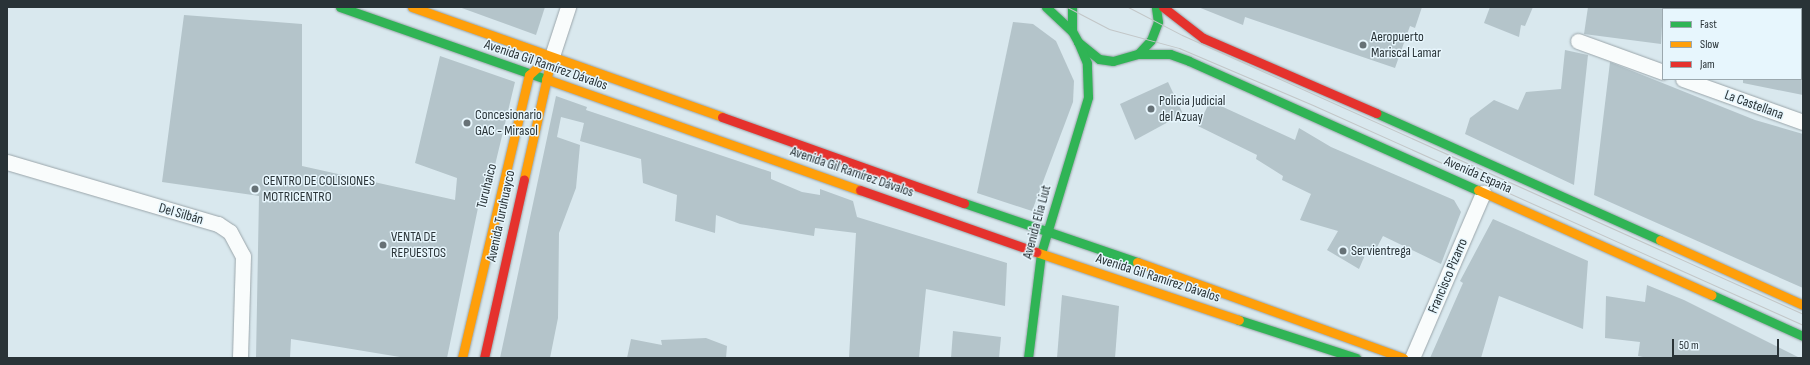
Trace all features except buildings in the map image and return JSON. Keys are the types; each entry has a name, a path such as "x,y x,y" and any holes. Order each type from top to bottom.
{"main road":[{"name":"Avenida Gil Ramírez Dávalos","path":"340,7 528,75 546,79 1041,253 1356,358"},
{"name":"Avenida Gil Ramírez Dávalos","path":"412,7 1046,233 1174,273 1403,358"},
{"path":"1046,7 1072,31"},
{"path":"1072,7 1072,31"},
{"path":"1138,54 1155,32 1156,7"},
{"name":"Avenida España","path":"1163,7 1203,38 1498,166 1803,305"},
{"name":"Avenida Elia Liut","path":"1072,31 1087,63 1088,97"},
{"path":"1078,42 1099,59 1126,60"},
{"name":"Avenida Elia Liut","path":"1028,358 1041,253 1088,97 1103,74 1138,54"},
{"name":"Avenida España","path":"1138,54 1170,54 1190,61 1803,336"},
{"path":"528,75 552,56"},
{"path":"546,79 552,56"},
{"name":"Turuhaico","path":"462,358 482,262 528,75"},
{"name":"Avenida Turuhuayco","path":"484,358 546,79"},
{"path":"482,262 504,268"}],"street":[{"path":"552,56 568,7"},
{"path":"1578,42 1662,72"},
{"name":"La Castellana","path":"1686,80 1803,122"},
{"name":"Del Silbán","path":"7,162 218,224 230,232 243,256 240,358"},
{"name":"Francisco Pizarro","path":"1412,358 1483,193"}],"tram line":[{"path":"1067,7 1109,29 1179,48 1315,106 1803,325"},
{"path":"1128,7 1182,35 1803,314"}],"traffic: fast":[{"path":"340,7 546,79"},
{"path":"1046,7 1072,31"},
{"path":"1072,7 1072,31 1078,42 1099,59 1113,61 1138,54 1151,40 1158,22 1156,7"},
{"path":"1028,358 1041,253 1088,97 1087,63 1078,42"},
{"path":"1138,54 1170,54 1189,61 1478,190"},
{"path":"1376,113 1660,240"},
{"path":"964,203 1137,262"},
{"path":"1712,295 1803,336"},
{"path":"1239,320 1356,358"}],"traffic: slow":[{"path":"412,7 722,117"},
{"path":"524,179 550,64"},
{"path":"462,358 529,75 540,65"},
{"path":"546,79 860,190"},
{"path":"1478,190 1712,295"},
{"path":"1660,240 1803,305"},
{"path":"1036,252 1239,320"},
{"path":"1137,262 1403,358"}],"traffic: jam":[{"path":"1163,7 1203,38 1376,113"},
{"path":"722,117 964,203"},
{"path":"484,358 524,179"},
{"path":"860,190 1036,252"}],"place":[{"name":"Aeropuerto Mariscal Lamar","path":"1363,45"},
{"name":"Policia Judicial del Azuay","path":"1151,109"},
{"name":"Concesionario GAC - Mirasol","path":"467,123"},
{"name":"CENTRO DE COLISIONES MOTRICENTRO","path":"255,189"},
{"name":"VENTA DE REPUESTOS","path":"383,245"},
{"name":"Servientrega","path":"1343,251"}]}
